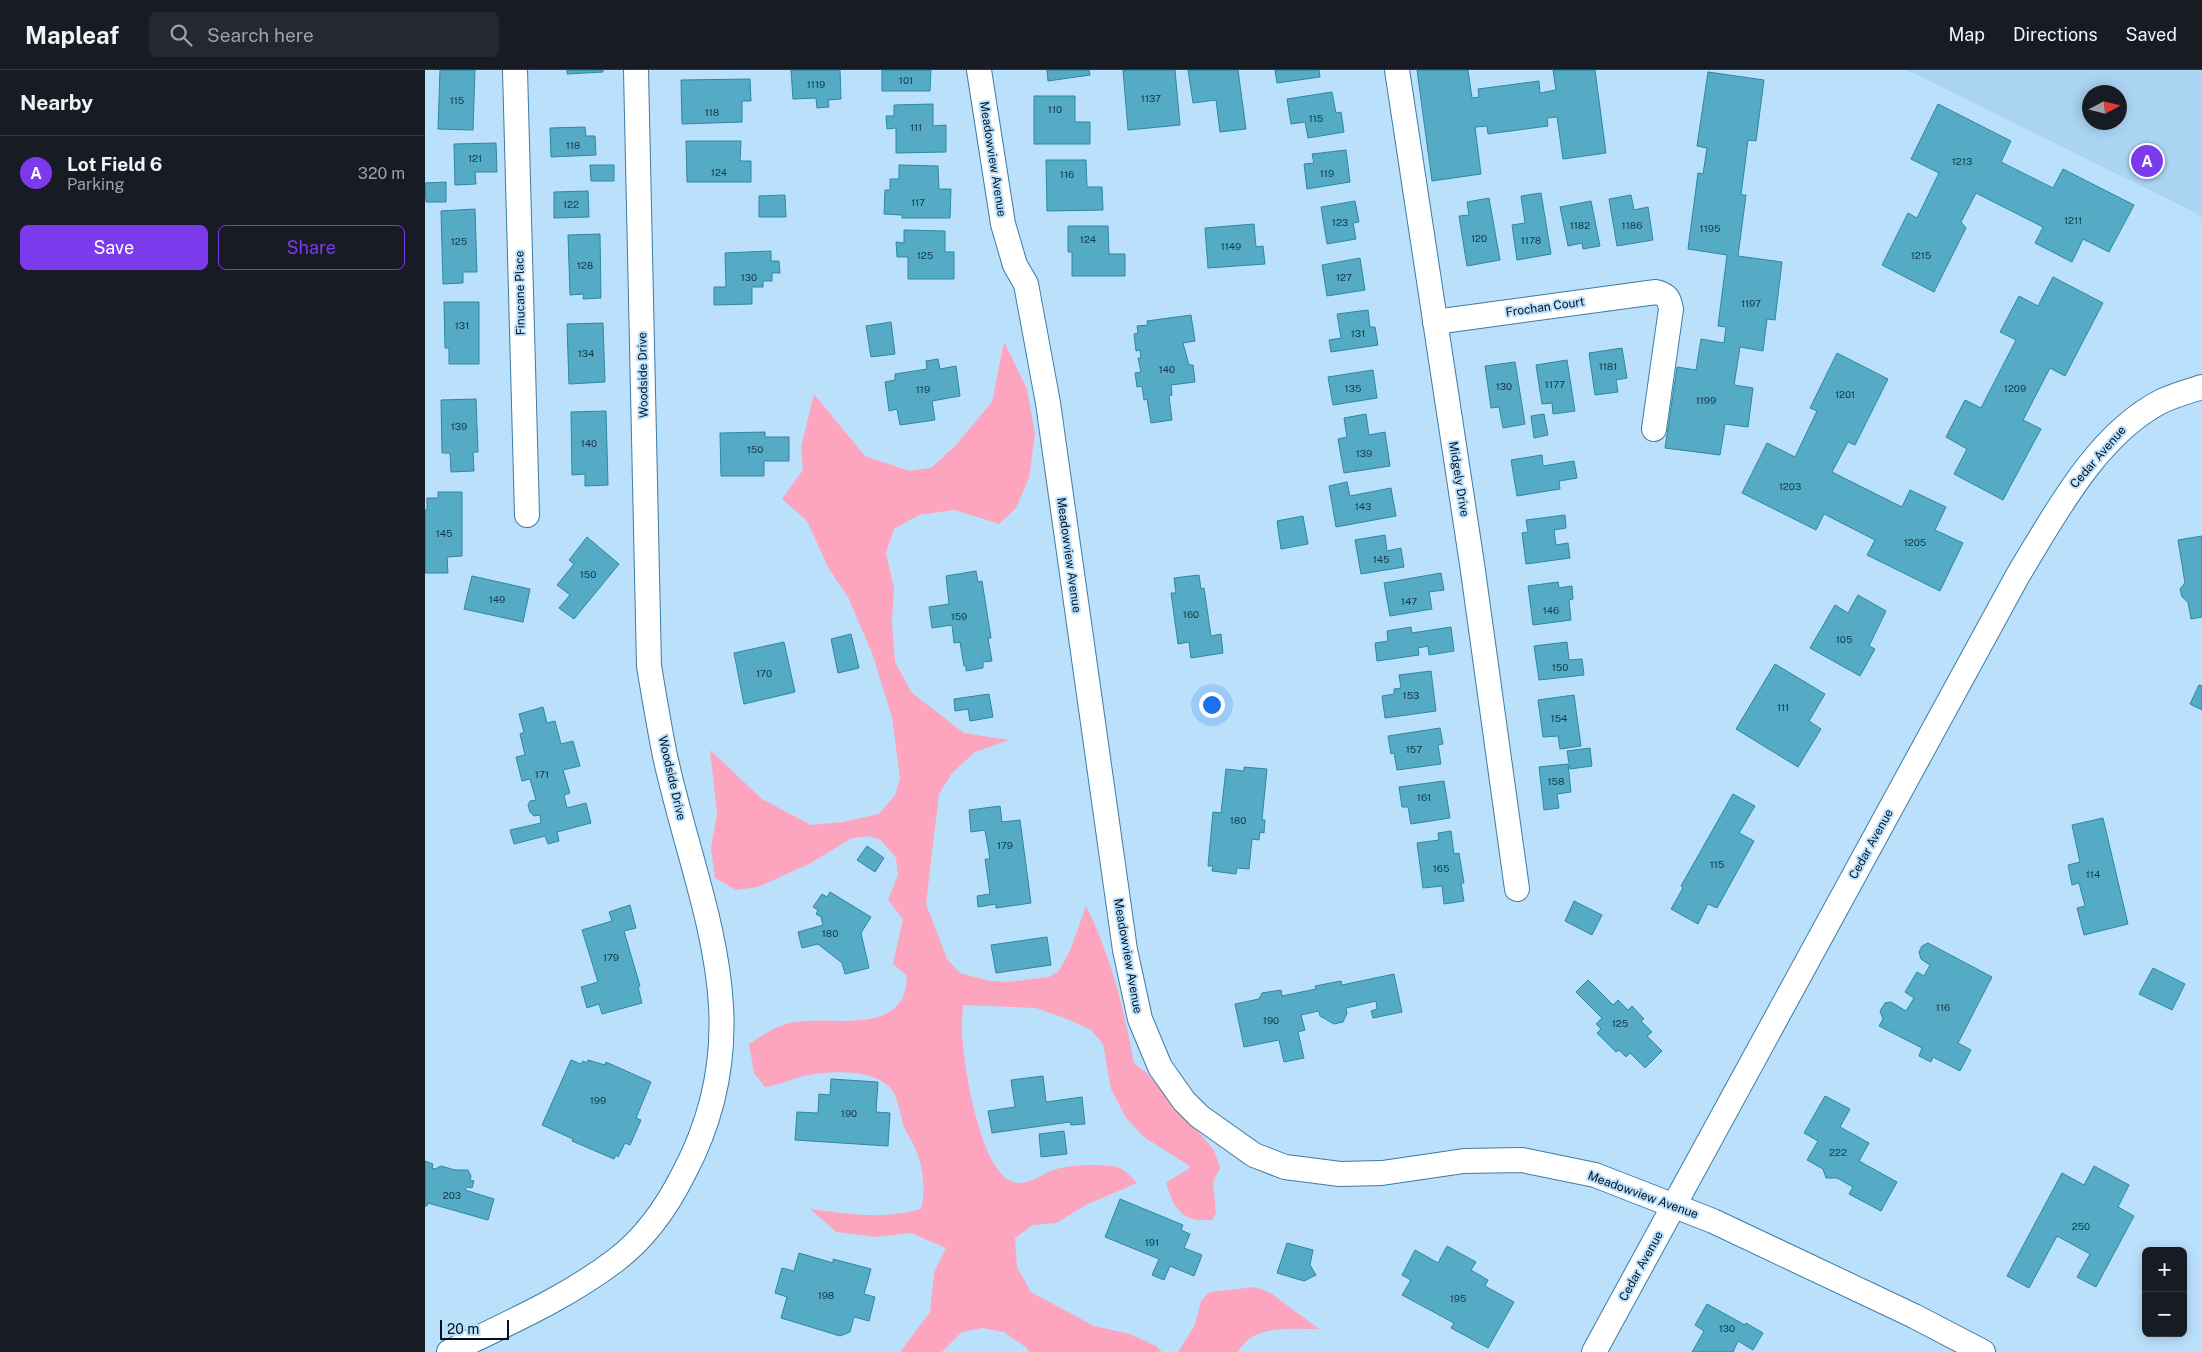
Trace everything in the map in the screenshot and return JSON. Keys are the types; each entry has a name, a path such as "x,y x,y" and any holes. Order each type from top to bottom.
{"street":[{"name":"Finucane Place","path":"515,70 527,515"},
{"name":"Woodside Drive","path":"449,1352 570,1291 617,1260 635,1243 672,1198 698,1147 711,1112 720,1068 723,1008 715,947 665,756 649,666 636,70"},
{"name":"Meadowview Avenue","path":"979,70 1003,224 1015,265 1026,284 1047,403 1125,950 1140,1019 1160,1067 1184,1101 1199,1116 1254,1156 1285,1167 1340,1174 1382,1173 1464,1161 1522,1160 1595,1175 1721,1225 1914,1316 1983,1352"},
{"name":"Midgely Drive","path":"1397,70 1472,564 1517,889"},
{"name":"Frochan Court","path":"1435,322 1656,292 1663,294 1669,298 1671,309 1654,429"},
{"name":"Cedar Avenue","path":"1594,1352 2018,575 2075,481 2128,424 2163,401 2202,387"}],"shaded area":[{"path":"1907,70 2202,70 2202,218 2196,213"},
{"path":"1004,342 1027,389 1035,434 1029,478 1016,508 999,524 955,510 919,515 894,529 886,553 894,588 892,623 895,662 912,693 964,733 1009,740 975,752 952,773 939,794 926,904 947,959 960,973 990,981 1008,982 1049,977 1059,971 1071,948 1086,906 1110,963 1126,1023 1134,1063 1148,1074 1214,1150 1220,1168 1213,1182 1216,1213 1212,1220 1193,1219 1186,1216 1176,1207 1166,1183 1191,1167 1144,1137 1126,1118 1111,1089 1103,1044 1091,1030 1036,1008 963,1005 962,1029 966,1067 975,1115 991,1159 1001,1174 1013,1182 1024,1183 1056,1169 1097,1165 1114,1166 1127,1173 1137,1183 1088,1204 1056,1223 1033,1225 1015,1238 1017,1267 1031,1292 1094,1326 1130,1334 1156,1346 1162,1352 1029,1352 1027,1348 1004,1332 982,1328 962,1332 942,1352 900,1352 930,1312 934,1273 946,1248 911,1233 876,1237 836,1232 810,1209 879,1215 921,1209 923,1186 920,1160 905,1129 894,1094 886,1084 878,1079 847,1072 814,1074 765,1087 754,1073 749,1044 781,1025 800,1021 865,1020 880,1016 892,1010 902,999 907,976 893,964 903,919 888,900 898,875 896,858 881,840 870,836 852,838 809,864 758,887 736,890 715,878 711,848 717,813 710,750 762,799 811,825 843,822 879,814 895,795 900,778 892,717 872,653 848,597 829,569 807,521 782,499 803,470 801,447 814,394 865,456 909,471 931,468 956,445 992,402"},
{"path":"1256,1287 1272,1294 1319,1329 1285,1329 1263,1332 1245,1343 1238,1352 1178,1352 1195,1325 1201,1301 1209,1292"}],"building":[{"path":"440,70 475,70 473,130 438,129"},
{"path":"567,70 603,70 603,72 567,74"},
{"path":"791,70 840,70 841,99 828,100 829,107 817,108 816,98 793,99"},
{"path":"882,70 931,70 930,91 882,91"},
{"path":"1047,70 1089,70 1090,75 1048,81"},
{"path":"1123,70 1175,70 1180,125 1128,130"},
{"path":"1188,70 1238,70 1246,129 1220,132 1216,100 1193,103"},
{"path":"1275,70 1319,70 1320,77 1277,83"},
{"path":"1417,70 1468,70 1472,98 1479,97 1478,89 1539,81 1540,93 1556,90 1553,70 1595,70 1606,153 1563,159 1557,117 1547,118 1548,126 1488,134 1487,126 1475,127 1481,174 1432,181"},
{"path":"1708,72 1764,80 1756,141 1748,140 1741,195 1746,195 1738,256 1782,262 1775,320 1767,319 1763,351 1740,347 1734,385 1753,388 1748,427 1725,424 1720,455 1665,448 1677,367 1696,370 1701,339 1724,343 1726,327 1718,326 1727,255 1688,249 1698,173 1703,174 1707,148 1697,146"},
{"path":"750,79 751,101 742,101 742,122 682,124 681,80"},
{"path":"1332,92 1336,113 1341,112 1344,132 1308,138 1305,122 1291,124 1287,99"},
{"path":"1034,96 1075,96 1075,122 1090,122 1090,144 1034,144"},
{"path":"933,104 933,126 946,125 946,152 896,153 896,128 887,129 886,116 894,116 894,105"},
{"path":"1938,104 2011,141 2001,162 2053,188 2063,169 2134,205 2109,252 2083,239 2072,262 2035,243 2043,227 1976,193 1961,222 1966,228 1934,292 1882,265 1908,213 1917,218 1939,173 1911,159"},
{"path":"585,127 586,136 595,136 596,155 551,157 550,128"},
{"path":"686,141 741,141 740,161 751,161 751,182 687,182"},
{"path":"496,143 497,172 475,172 476,184 455,185 454,144"},
{"path":"1346,150 1350,182 1307,189 1304,164 1314,163 1312,154"},
{"path":"1046,160 1086,160 1087,187 1102,187 1103,210 1047,211"},
{"path":"590,165 614,165 614,181 591,181"},
{"path":"899,165 938,166 939,189 951,189 950,218 902,218 902,215 884,214 885,190 890,190 890,179 899,179"},
{"path":"446,182 446,202 426,202 425,183"},
{"path":"588,191 589,217 554,218 554,192"},
{"path":"1541,193 1551,254 1517,260 1512,225 1525,223 1521,196"},
{"path":"785,195 786,217 759,217 759,196"},
{"path":"1631,195 1634,210 1648,207 1653,240 1617,246 1609,199"},
{"path":"1489,198 1500,260 1467,266 1459,216 1469,215 1467,202"},
{"path":"1355,201 1359,222 1353,223 1356,239 1327,244 1321,207"},
{"path":"1591,201 1600,246 1583,249 1582,243 1568,246 1560,207"},
{"path":"475,209 477,272 463,272 463,283 443,284 441,211"},
{"path":"1254,224 1256,247 1263,246 1265,264 1208,268 1205,228"},
{"path":"1068,226 1108,226 1109,254 1125,254 1125,276 1072,276 1072,252 1068,252"},
{"path":"904,230 945,231 945,252 954,252 954,279 908,279 908,257 897,257 896,242 904,243"},
{"path":"600,234 601,298 583,299 584,294 570,295 568,235"},
{"path":"771,251 771,261 779,261 780,273 772,273 772,281 763,281 763,287 752,287 752,304 714,305 714,287 726,287 725,253"},
{"path":"1360,258 1365,290 1327,296 1322,265"},
{"path":"2053,277 2103,303 2065,376 2050,368 2023,420 2041,429 2003,500 1954,474 1967,449 1946,437 1965,400 1981,408 2016,340 2000,332 2019,296 2038,306"},
{"path":"444,302 479,302 479,364 449,364 449,348 445,348"},
{"path":"1368,310 1370,327 1375,327 1378,345 1331,352 1329,340 1341,338 1337,314"},
{"path":"1191,315 1195,341 1183,343 1189,365 1193,365 1195,382 1171,385 1172,395 1169,396 1172,420 1151,423 1147,399 1144,400 1142,386 1137,387 1135,373 1141,372 1138,358 1141,358 1140,350 1136,351 1134,334 1138,333 1137,326 1148,325 1147,321"},
{"path":"891,322 895,354 871,357 866,326"},
{"path":"603,323 605,382 569,384 567,324"},
{"path":"1622,348 1627,378 1616,380 1618,392 1595,395 1589,353"},
{"path":"1837,353 1888,379 1855,445 1848,442 1832,472 1902,507 1910,490 1946,507 1935,530 1963,543 1940,591 1867,555 1875,540 1824,514 1816,530 1742,493 1767,443 1795,457 1817,411 1810,408"},
{"path":"938,359 940,369 956,366 960,396 932,401 935,420 900,425 897,409 889,411 885,382 895,380 895,374 927,369 926,361"},
{"path":"1567,360 1575,411 1553,414 1552,403 1542,404 1536,365"},
{"path":"1515,362 1525,424 1503,428 1499,407 1491,408 1485,366"},
{"path":"1373,370 1377,398 1333,405 1328,377"},
{"path":"476,399 478,452 473,452 474,471 451,472 450,453 442,453 441,400"},
{"path":"606,411 608,485 585,486 585,474 572,475 571,412"},
{"path":"1366,414 1369,435 1385,432 1390,466 1344,473 1338,439 1347,437 1344,418"},
{"path":"1544,414 1548,435 1534,438 1531,416"},
{"path":"765,432 765,437 789,437 789,461 764,461 764,476 721,476 720,433"},
{"path":"1542,455 1543,466 1574,461 1577,478 1559,481 1560,489 1517,496 1511,460"},
{"path":"1347,482 1350,496 1391,488 1396,516 1336,527 1329,486"},
{"path":"438,492 462,492 462,556 447,557 448,573 425,573 425,510 427,510 427,498 438,498"},
{"path":"1565,515 1566,528 1554,530 1556,545 1568,543 1570,558 1526,564 1522,533 1528,532 1526,520"},
{"path":"1303,516 1308,544 1281,549 1277,521"},
{"path":"1385,535 1387,551 1401,548 1404,567 1361,574 1355,540"},
{"path":"2202,536 2202,617 2191,619 2188,602 2182,597 2180,589 2185,583 2178,540"},
{"path":"587,537 619,564 574,619 559,608 570,595 557,585 574,564 569,560"},
{"path":"976,571 978,582 982,581 991,638 988,638 992,661 983,662 983,668 966,671 960,642 954,643 952,625 932,628 929,607 949,604 946,576"},
{"path":"1441,573 1444,590 1429,592 1432,609 1390,616 1384,583"},
{"path":"1199,575 1201,589 1204,588 1211,636 1221,634 1223,653 1191,658 1189,642 1178,644 1171,593 1176,593 1174,578"},
{"path":"472,576 530,589 523,622 464,609"},
{"path":"1558,582 1559,588 1572,586 1573,599 1569,600 1571,620 1533,625 1528,586"},
{"path":"1858,595 1886,611 1869,646 1875,649 1860,676 1810,648 1835,605 1848,613"},
{"path":"1411,627 1412,633 1451,627 1454,651 1429,655 1428,646 1418,648 1419,655 1377,661 1375,643 1388,641 1387,631"},
{"path":"851,634 859,668 838,673 831,639"},
{"path":"784,642 795,692 744,704 734,653"},
{"path":"1567,642 1569,660 1582,659 1584,675 1539,680 1534,646"},
{"path":"1775,664 1825,694 1809,721 1821,729 1798,767 1736,729"},
{"path":"1431,671 1436,711 1385,718 1382,696 1394,694 1394,689 1401,688 1399,675"},
{"path":"2199,685 2202,686 2202,710 2190,704"},
{"path":"989,694 993,717 970,721 968,709 955,711 954,699"},
{"path":"1574,695 1581,746 1560,749 1558,736 1543,737 1538,700"},
{"path":"543,707 547,723 555,721 561,744 573,741 580,766 563,770 570,793 564,795 567,808 586,803 591,823 557,832 559,841 548,844 545,836 514,844 510,830 541,823 540,815 534,816 530,812 528,805 530,801 536,800 530,779 522,781 516,757 525,755 520,734 524,732 519,714"},
{"path":"1440,728 1443,744 1438,745 1441,764 1397,770 1394,753 1391,754 1388,736"},
{"path":"1590,748 1592,766 1570,769 1567,751"},
{"path":"1568,764 1571,792 1557,794 1559,808 1544,810 1539,767"},
{"path":"1244,767 1267,769 1262,820 1265,820 1264,833 1260,832 1259,840 1252,839 1249,869 1237,868 1236,874 1212,871 1213,866 1208,866 1213,812 1221,813 1226,769 1244,771"},
{"path":"1444,781 1450,818 1411,824 1408,807 1402,807 1399,787"},
{"path":"1733,794 1755,806 1739,833 1754,841 1717,908 1708,904 1698,924 1671,909 1683,888 1681,886"},
{"path":"1000,806 1002,822 1020,820 1031,903 996,908 996,904 978,907 977,896 990,894 985,859 990,859 985,830 971,832 969,810"},
{"path":"2103,818 2128,924 2084,935 2077,908 2085,906 2079,883 2072,885 2068,865 2080,862 2072,825"},
{"path":"1451,831 1454,854 1459,853 1464,883 1461,883 1464,901 1444,904 1442,886 1423,888 1417,843 1439,840 1438,833"},
{"path":"867,846 884,858 875,872 857,860"},
{"path":"830,892 871,917 861,933 869,968 845,974 842,963 818,944 802,948 798,932 823,925 821,917 816,914 818,910 813,907 822,894 827,897"},
{"path":"1574,901 1602,915 1592,935 1565,921"},
{"path":"630,905 636,928 624,931 640,986 638,987 642,1003 602,1014 599,1004 587,1008 581,987 598,982 582,930 612,921 609,912"},
{"path":"1047,937 1051,965 996,973 991,945"},
{"path":"1928,943 1992,977 1958,1043 1971,1050 1960,1071 1933,1057 1931,1062 1919,1056 1922,1048 1879,1026 1883,1019 1880,1011 1885,1003 1891,1002 1906,1011 1914,998 1905,992 1917,972 1924,976 1930,965 1921,959 1919,952 1922,946"},
{"path":"2153,968 2185,984 2172,1010 2139,994"},
{"path":"1394,974 1402,1012 1373,1018 1371,1011 1377,1009 1376,1001 1346,1008 1347,1013 1343,1022 1334,1024 1320,1016 1319,1011 1301,1015 1305,1030 1298,1032 1304,1058 1284,1062 1279,1040 1244,1047 1235,1004 1259,999 1262,993 1281,990 1282,996 1316,989 1315,986 1341,981 1342,985"},
{"path":"1588,980 1613,1005 1618,1000 1628,1010 1632,1006 1644,1019 1641,1021 1652,1032 1647,1036 1662,1051 1645,1068 1630,1053 1626,1057 1619,1050 1616,1052 1597,1033 1601,1029 1596,1024 1602,1018 1576,992"},
{"path":"571,1060 581,1064 583,1061 587,1063 588,1060 605,1065 606,1062 651,1082 636,1118 641,1120 630,1145 625,1143 618,1157 616,1155 614,1159 572,1141 573,1139 542,1125"},
{"path":"1043,1076 1046,1102 1082,1097 1085,1124 1071,1125 1070,1122 992,1133 988,1111 1015,1107 1011,1080"},
{"path":"831,1079 878,1082 876,1112 890,1113 888,1146 795,1140 797,1112 818,1113 819,1094 830,1095"},
{"path":"1825,1096 1850,1109 1840,1127 1869,1143 1859,1161 1897,1182 1881,1211 1849,1194 1853,1187 1837,1178 1826,1178 1823,1169 1807,1160 1818,1141 1804,1133"},
{"path":"1064,1131 1067,1154 1041,1157 1039,1134"},
{"path":"425,1161 433,1164 432,1168 435,1169 441,1166 455,1170 468,1170 471,1176 470,1180 474,1181 472,1188 467,1187 465,1190 494,1199 488,1220 428,1203 425,1206"},
{"path":"2094,1166 2129,1185 2118,1207 2134,1216 2096,1287 2077,1277 2090,1254 2057,1236 2029,1288 2007,1276 2062,1173 2084,1185"},
{"path":"1120,1199 1183,1225 1181,1230 1190,1234 1184,1248 1202,1255 1194,1276 1170,1266 1164,1280 1152,1275 1159,1259 1105,1237"},
{"path":"1287,1243 1313,1250 1310,1265 1316,1275 1304,1281 1277,1273"},
{"path":"1447,1246 1476,1262 1471,1270 1488,1280 1485,1286 1514,1302 1488,1348 1451,1328 1454,1323 1402,1295 1411,1280 1402,1275 1415,1250 1438,1263"},
{"path":"799,1253 833,1263 833,1259 871,1269 864,1294 875,1297 869,1321 854,1317 850,1332 840,1336 781,1318 787,1297 775,1293 782,1268 794,1271"},
{"path":"1707,1304 1763,1333 1753,1350 1738,1341 1733,1352 1692,1352 1704,1331 1695,1325"}],"place":[{"name":"Lot Field 6","path":"2147,161"}]}
